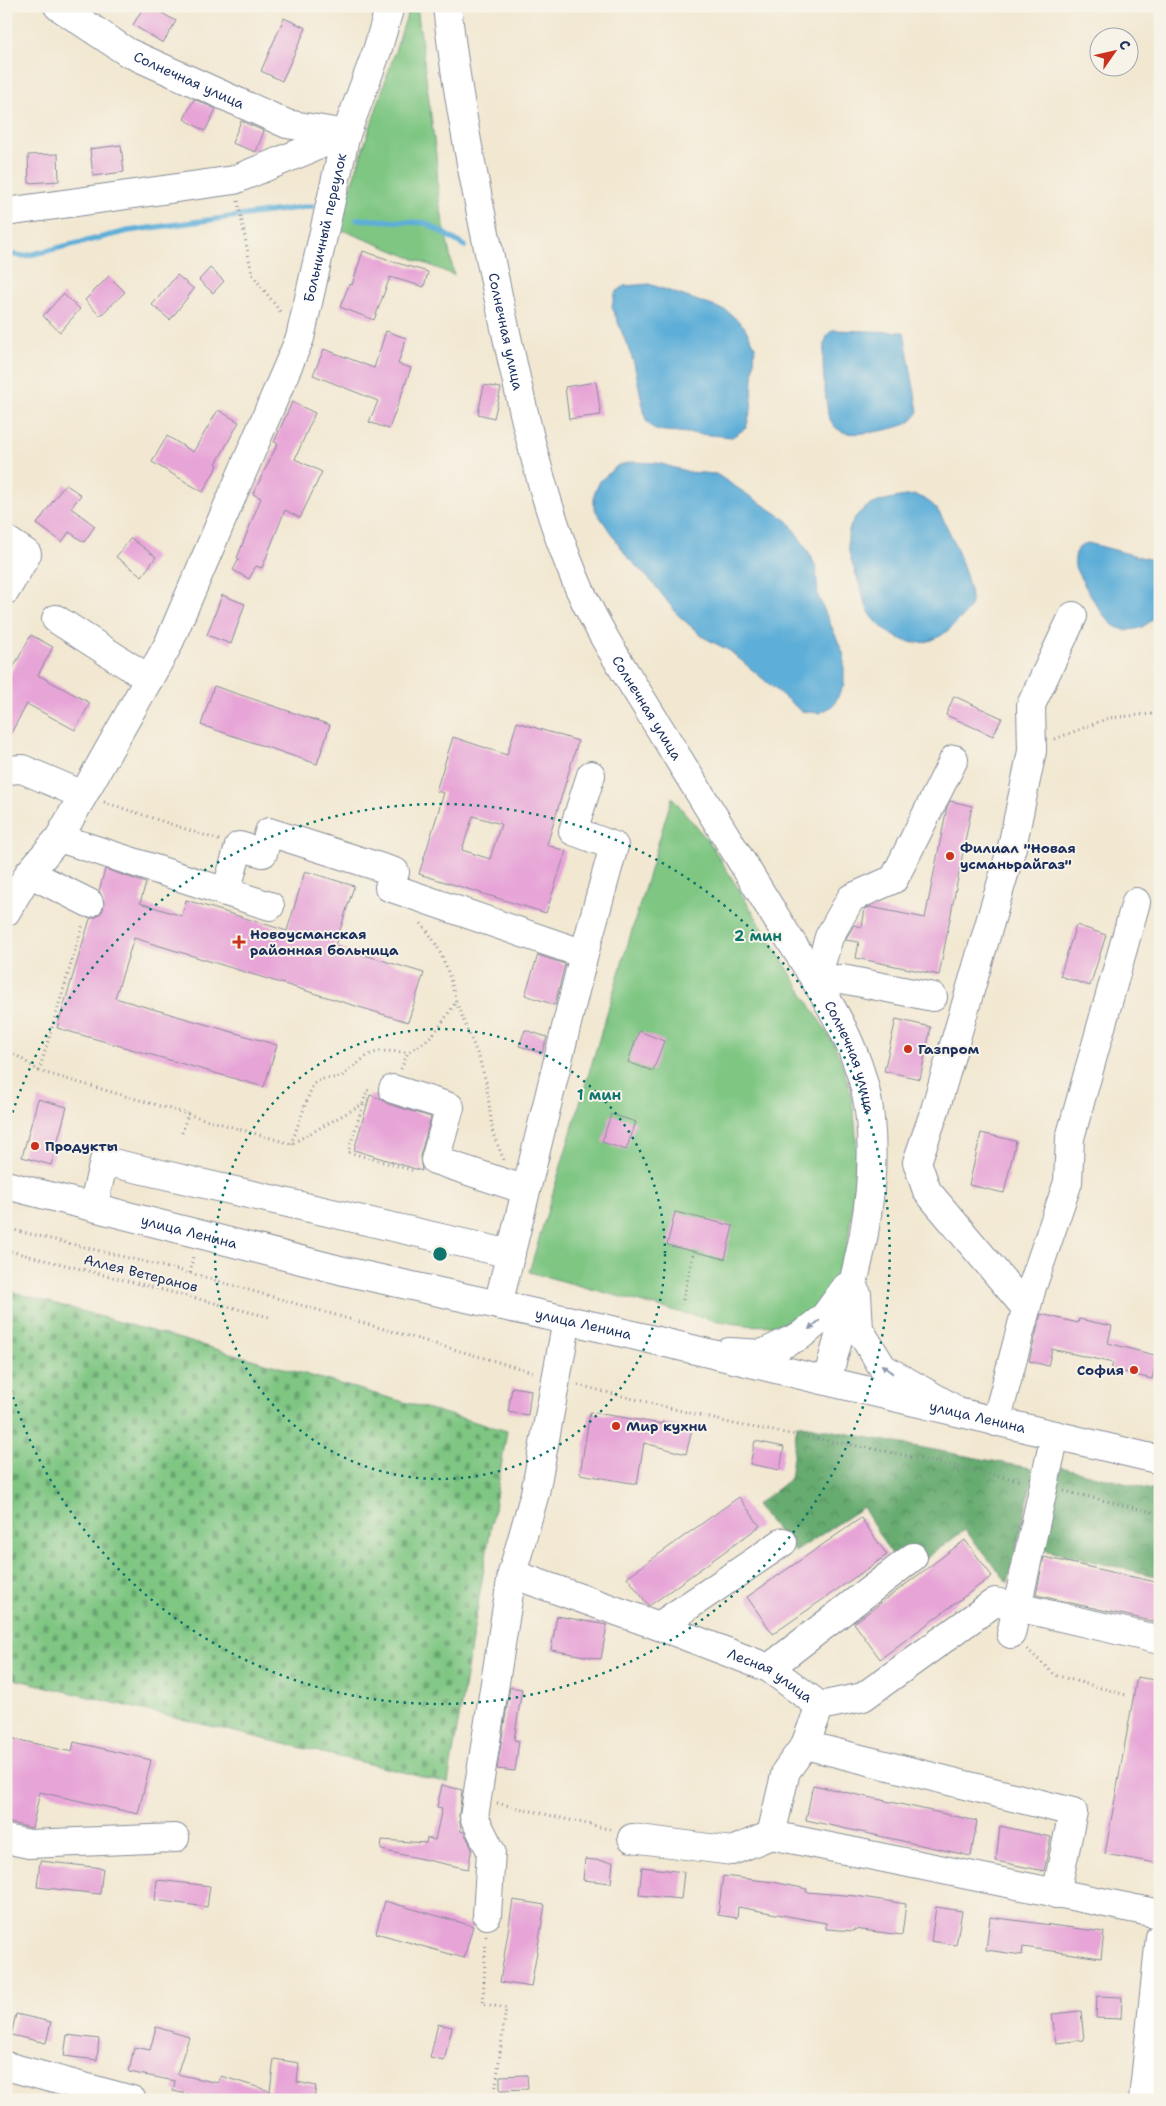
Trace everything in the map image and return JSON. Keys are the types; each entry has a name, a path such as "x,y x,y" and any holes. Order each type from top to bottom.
{"street":[{"name":"Солнечная улица","path":"58,6 127,52 287,124 346,134"},
{"path":"346,134 377,51 390,6"},
{"name":"Солнечная улица","path":"447,6 466,149 519,393 539,472 574,578 624,671 816,981 857,1060 870,1117 870,1190 864,1238 856,1274 827,1380"},
{"name":"Больничный переулок","path":"6,212 234,180 346,134"},
{"name":"Больничный переулок","path":"6,912 29,873 59,838 168,645 300,338 346,134"},
{"path":"6,590 16,547"},
{"path":"1026,1308 927,1191 917,1162 935,1110 1012,847 1032,751 1031,705 1073,616"},
{"path":"56,619 149,679"},
{"path":"933,997 842,980 816,981 829,938 851,898 894,878 954,759"},
{"path":"6,770 22,769 83,795"},
{"path":"498,1304 584,954 614,846 572,831 591,776"},
{"path":"226,892 239,846 263,853 269,832 395,872 389,887 584,954"},
{"path":"59,838 270,906"},
{"path":"29,873 89,903"},
{"path":"996,1422 1026,1308 1068,1182 1070,1138 1136,902"},
{"path":"393,1089 450,1107 435,1160 526,1190"},
{"path":"93,1207 104,1161 511,1254"},
{"name":"улица Ленина","path":"6,1185 344,1271 698,1350 1160,1460"},
{"path":"698,1350 762,1354 800,1336 824,1317 856,1274"},
{"path":"856,1274 859,1329 883,1368 958,1412"},
{"path":"487,1915 491,1851 474,1817 512,1574 535,1493 567,1320"},
{"path":"1012,1634 1055,1435"},
{"path":"659,1626 783,1542"},
{"path":"769,1668 913,1557"},
{"name":"Лесная улица","path":"512,1574 659,1626 769,1668 820,1706 805,1745 786,1771 771,1835"},
{"path":"820,1706 863,1697 995,1602 1160,1640"},
{"path":"805,1745 1073,1812 1056,1894"},
{"path":"632,1838 732,1852 771,1835 1160,1914"},
{"path":"6,1839 29,1844 175,1838"},
{"path":"1143,2100 1155,2035 1160,1938"},
{"path":"6,2066 94,2095 132,2100"}],"path":[{"path":"234,180 252,274 300,338"},
{"path":"1032,751 1046,742 1109,718 1160,713"},
{"path":"83,795 239,846"},
{"path":"39,1071 83,924 75,915 89,903"},
{"path":"419,922 432,936 449,971 456,1002 479,1058 486,1082 493,1134 510,1174 526,1190"},
{"path":"291,1144 313,1084 322,1079 341,1076 368,1054 380,1051 408,1052 425,1044 438,1030 456,1002"},
{"path":"6,1048 39,1071 291,1144 363,1104"},
{"path":"408,1052 390,1097 367,1090 348,1152 430,1175 435,1160"},
{"path":"182,1133 188,1113"},
{"name":"Аллея Ветеранов","path":"6,1250 269,1317"},
{"path":"683,1300 694,1252"},
{"path":"1012,1634 1055,1675 1126,1695"},
{"path":"477,1798 616,1831 632,1838"},
{"path":"487,1915 483,2004 506,2008 494,2100"}],"green space":[{"path":"410,6 417,6 436,155 439,201 454,275 337,228"},
{"path":"672,797 712,846 834,1044 849,1087 856,1129 856,1172 844,1258 831,1287 815,1307 797,1319 775,1325 727,1323 638,1302 529,1272"},
{"path":"6,1290 507,1431 448,1783 6,1677"},
{"path":"797,1424 1035,1469 1008,1583 965,1530 903,1575 863,1507 795,1552 756,1505 790,1479"},
{"path":"1061,1467 1160,1492 1160,1577 1040,1549"}],"water":[{"path":"649,284 727,311 744,326 755,346 751,410 746,428 732,437 655,430 646,421 634,363 612,307 615,293 624,286"},
{"path":"832,330 904,332 918,411 911,421 895,428 856,434 843,432 834,425 828,415 823,370 824,346 827,336"},
{"path":"632,462 658,463 689,472 716,474 788,521 810,554 816,568 818,596 844,655 844,685 833,706 819,713 801,711 730,651 703,637 678,615 653,583 628,558 594,508 594,494 600,481 617,466"},
{"path":"916,495 935,507 946,525 964,568 971,594 971,602 965,613 945,632 933,639 916,643 899,639 891,634 878,623 868,610 848,548 848,534 854,519 866,508 882,501"},
{"path":"1088,543 1152,560 1160,565 1160,607 1155,616 1142,627 1127,630 1116,627 1108,621 1098,607 1075,567 1078,549"}],"building":[{"path":"144,6 149,6 176,21 163,43 133,25"},
{"path":"284,18 306,28 282,81 261,71"},
{"path":"194,99 216,109 205,131 184,119"},
{"path":"241,121 264,131 256,152 232,143"},
{"path":"121,145 124,172 93,176 90,149"},
{"path":"58,154 59,181 29,183 28,155"},
{"path":"363,251 428,272 424,287 390,277 374,320 340,307 349,284 352,285"},
{"path":"210,268 224,281 213,293 199,280"},
{"path":"177,275 194,289 170,320 152,305"},
{"path":"109,276 125,292 100,316 85,300"},
{"path":"63,294 80,309 60,332 43,316"},
{"path":"386,331 406,338 398,364 411,368 389,429 369,422 378,401 313,375 324,349 374,368"},
{"path":"596,382 601,415 569,419 565,387"},
{"path":"484,385 501,388 494,418 478,414"},
{"path":"292,402 315,413 295,459 322,472 300,518 285,510 262,568 256,566 249,579 233,570 239,559 237,558 261,498 253,494 278,443 274,442"},
{"path":"218,410 239,422 203,492 152,462 167,436 193,452"},
{"path":"65,484 81,495 71,508 95,526 84,542 69,532 62,542 37,524"},
{"path":"131,538 156,557 142,576 116,557"},
{"path":"222,595 245,604 231,644 207,635"},
{"path":"31,635 53,647 38,675 90,703 75,730 27,704 6,742 6,681"},
{"path":"214,686 330,725 317,764 201,725"},
{"path":"954,696 1002,718 993,736 946,715"},
{"path":"517,722 578,741 547,845 566,851 546,913 419,874 444,793 436,791 453,737 507,755","holes":["473,816 501,824 490,859 462,850"]},
{"name":"Филиал \"Новая усманьрайгаз\"","path":"950,801 972,806 939,975 856,958 859,942 845,940 854,925 862,927 865,909 870,907 925,918 947,807"},
{"path":"105,869 146,883 140,903 182,916 186,900 287,931 305,871 354,886 335,946 424,973 408,1022 134,938 115,998 277,1045 264,1087 57,1028 90,919 98,916 103,910 104,902 99,891"},
{"path":"1076,925 1106,935 1090,986 1060,976"},
{"path":"538,955 565,964 555,1005 525,995"},
{"name":"Газпром","path":"896,1019 931,1027 920,1079 884,1071"},
{"path":"525,1030 547,1037 542,1053 519,1046"},
{"path":"639,1031 664,1041 653,1071 628,1062"},
{"path":"370,1095 388,1104 431,1117 420,1156 422,1171 354,1150"},
{"path":"38,1099 67,1107 51,1165 22,1157"},
{"path":"611,1114 636,1122 626,1150 602,1142"},
{"path":"981,1133 1016,1141 1004,1193 969,1185"},
{"path":"675,1212 733,1226 725,1259 667,1245"},
{"path":"1041,1314 1078,1323 1079,1319 1112,1326 1108,1343 1158,1356 1152,1379 1111,1369 1113,1363 1052,1349 1048,1366 1029,1361"},
{"path":"512,1387 531,1390 528,1415 508,1412"},
{"path":"590,1412 662,1424 662,1422 692,1430 686,1454 644,1443 637,1484 580,1474"},
{"path":"755,1441 784,1447 780,1470 750,1464"},
{"path":"739,1497 760,1526 649,1606 627,1577"},
{"path":"861,1518 887,1555 773,1634 747,1597"},
{"path":"965,1540 992,1576 880,1659 854,1623"},
{"path":"1044,1557 1160,1583 1160,1623 1036,1595"},
{"path":"557,1616 607,1625 601,1659 551,1650"},
{"path":"1137,1677 1160,1681 1160,1843 1156,1863 1105,1854"},
{"path":"510,1687 522,1689 514,1740 519,1741 515,1771 497,1769"},
{"path":"6,1737 72,1752 74,1742 151,1760 138,1814 40,1792 32,1828 6,1822"},
{"path":"442,1785 462,1790 459,1815 461,1831 464,1832 472,1848 468,1869 381,1850 382,1840 426,1843 427,1838 435,1840 442,1808 437,1807"},
{"path":"813,1785 977,1821 971,1856 806,1820"},
{"path":"1000,1826 1051,1837 1044,1871 996,1861"},
{"path":"585,1859 613,1862 611,1883 583,1880"},
{"path":"40,1861 103,1868 100,1894 37,1887"},
{"path":"642,1867 684,1872 681,1899 639,1895"},
{"path":"723,1876 773,1882 807,1889 806,1892 856,1896 906,1904 902,1935 854,1929 854,1931 826,1929 826,1923 738,1907 737,1918 718,1915"},
{"path":"157,1880 210,1886 207,1907 155,1900"},
{"path":"513,1900 545,1905 531,1987 500,1982"},
{"path":"385,1901 473,1926 464,1958 376,1933"},
{"path":"936,1907 962,1911 956,1945 931,1941"},
{"path":"990,1917 1104,1932 1101,1958 1023,1947 1022,1955 986,1950"},
{"path":"1097,1996 1122,1997 1121,2019 1096,2018"},
{"path":"1081,2011 1084,2040 1056,2043 1052,2014"},
{"path":"16,2014 51,2022 46,2043 11,2035"},
{"path":"438,2024 452,2027 444,2061 430,2058"},
{"path":"156,2027 189,2037 177,2074 218,2083 221,2076 270,2091 274,2059 299,2063 297,2082 316,2086 314,2100 215,2100 173,2091 175,2081 129,2072 134,2047 150,2050"},
{"path":"67,2035 99,2039 97,2060 64,2056"},
{"path":"527,2075 528,2089 500,2090 500,2076"}],"waterway":[{"path":"6,254 25,256 128,231 312,206"},
{"path":"357,219 426,223 465,246"}],"place":[{"name":"Филиал \"Новая усманьрайгаз\"","path":"950,856"},
{"name":"Новоусманская районная больница","path":"239,942"},
{"name":"Газпром","path":"908,1049"},
{"name":"Продукты","path":"35,1146"},
{"name":"София","path":"1134,1370"},
{"name":"Мир кухни","path":"616,1426"}]}
